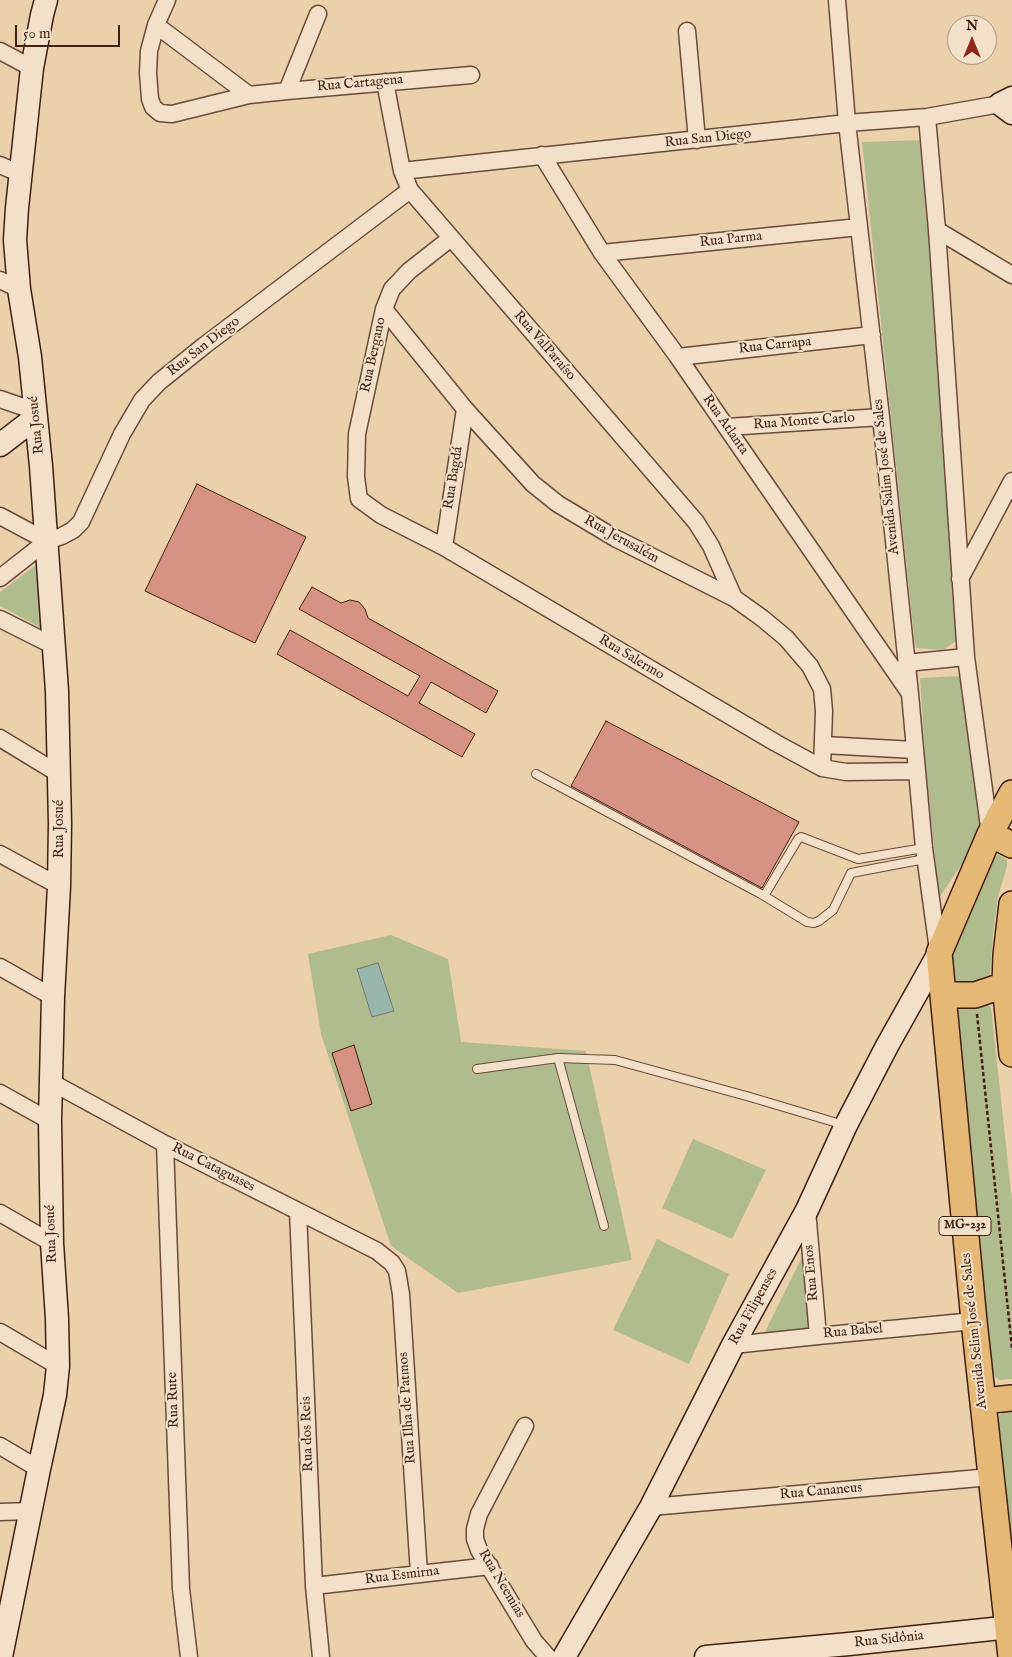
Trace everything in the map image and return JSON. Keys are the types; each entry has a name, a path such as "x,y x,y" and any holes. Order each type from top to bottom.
{"main road":[{"name":"MG-232","path":"990,834 1012,794"},
{"path":"990,834 1012,845"},
{"name":"Avenida Selim José de Sales","path":"990,834 939,953 982,1401 1010,1639"},
{"path":"1012,904 1006,955 1005,985 1012,1054"},
{"path":"943,995 974,995 1005,985"},
{"path":"982,1401 1012,1398"}],"street":[{"name":"Rua Josué","path":"1,1657 55,1395 58,1366 52,1243 50,1121 53,996 59,886 59,774 54,646 41,466 30,357 10,284 32,68 46,0"},
{"name":"Rua Cartagena","path":"167,0 156,24 149,51 150,99 153,107 160,113 172,114 249,95 471,75"},
{"name":"Avenida Salim José de Sales","path":"837,0 847,123 882,417 924,854 939,953"},
{"path":"287,91 318,14"},
{"path":"156,24 249,95"},
{"path":"687,31 697,140"},
{"path":"0,51 32,68"},
{"name":"Rua ValParaíso","path":"385,82 402,171 410,190 696,522 711,546 734,598"},
{"name":"Rua San Diego","path":"402,171 847,123 927,117 1008,105"},
{"path":"927,117 937,230 966,657 990,834"},
{"name":"Rua Atlanta","path":"542,155 602,253 678,357 910,694"},
{"path":"0,165 21,174"},
{"name":"Rua San Diego","path":"0,578 47,541 73,530 81,522 122,434 142,400 159,382 410,190"},
{"name":"Rua Parma","path":"602,253 859,227"},
{"path":"937,230 1012,275"},
{"name":"Rua Bergano","path":"359,499 356,477 357,434 384,309 392,289 409,271 451,238"},
{"name":"Rua Jerusalém","path":"384,309 465,409 533,484 558,504 615,538 734,598 786,638 810,666 822,689 824,711 822,768"},
{"name":"Rua Carrapa","path":"678,357 872,335"},
{"path":"0,399 35,414 0,445"},
{"name":"Rua Bagdá","path":"444,547 465,409"},
{"name":"Rua Monte Carlo","path":"726,426 882,417"},
{"path":"960,579 1012,481"},
{"name":"Rua Salermo","path":"359,499 381,515 444,547 776,744 822,768 846,772 917,771"},
{"path":"0,516 47,541"},
{"path":"0,619 54,646"},
{"path":"906,663 966,657"},
{"path":"0,738 59,774"},
{"path":"824,745 914,750"},
{"path":"0,854 59,886"},
{"name":"Rua Filipenses","path":"564,1657 651,1507 733,1345 806,1210 846,1125 887,1046 939,953"},
{"path":"0,967 53,996"},
{"name":"Rua Cataguases","path":"51,1082 165,1144 377,1252"},
{"path":"0,1093 50,1121"},
{"name":"Rua Rute","path":"165,1144 181,1589 189,1657"},
{"name":"Rua Enos","path":"806,1210 818,1336"},
{"name":"Rua dos Reis","path":"298,1211 314,1586 321,1657"},
{"path":"0,1213 52,1243"},
{"name":"Rua Ilha de Patmos","path":"377,1252 387,1258 397,1272 401,1294 419,1574"},
{"name":"Rua Babel","path":"733,1345 974,1321"},
{"path":"0,1332 58,1366"},
{"name":"Rua Neemias","path":"525,1426 479,1514 475,1528 475,1539 479,1550 534,1641 548,1657"},
{"path":"0,1446 39,1469"},
{"name":"Rua Cananeus","path":"651,1507 991,1477"},
{"path":"0,1512 30,1511"},
{"name":"Rua Esmirna","path":"314,1586 490,1566"},
{"name":"Rua Sidônia","path":"706,1657 854,1653 1010,1639"}],"lane":[{"path":"536,774 764,896 807,922 814,923 827,916 833,910 851,872 924,854"},
{"path":"764,896 801,837 858,858 924,854"},
{"path":"477,1069 558,1058 615,1060 846,1125"},
{"path":"558,1058 604,1226"}],"path":[{"path":"974,995 1012,1348"}],"green space":[{"path":"923,140 959,624 956,641 943,650 916,648 914,636 862,142"},
{"path":"36,565 41,628 0,606 0,592"},
{"path":"960,676 984,831 939,898 926,769 920,678"},
{"path":"1000,855 1007,860 1007,866 998,897 990,975 987,981 952,985 951,950 994,856"},
{"path":"391,935 448,959 461,1042 586,1051 632,1260 458,1293 391,1246 321,1034 308,954"},
{"path":"983,1003 991,1007 1012,1201 1012,1379 999,1380 992,1373 952,1014 958,1007"},
{"path":"693,1139 766,1170 732,1239 662,1208"},
{"path":"657,1239 729,1274 689,1364 613,1330"},
{"path":"809,1243 814,1343 756,1350"},
{"path":"1012,1407 1012,1574 996,1419 1006,1409"}],"water":[{"path":"378,963 394,1011 372,1017 357,969"}],"building":[{"path":"197,484 306,537 255,643 145,591"},
{"path":"312,587 341,603 350,600 359,602 365,609 368,618 498,691 486,713 431,682 419,703 475,734 462,757 277,654 290,630 408,696 420,676 299,609"},
{"path":"606,721 799,822 762,888 571,786"},
{"path":"354,1045 372,1104 351,1111 332,1053"}]}
